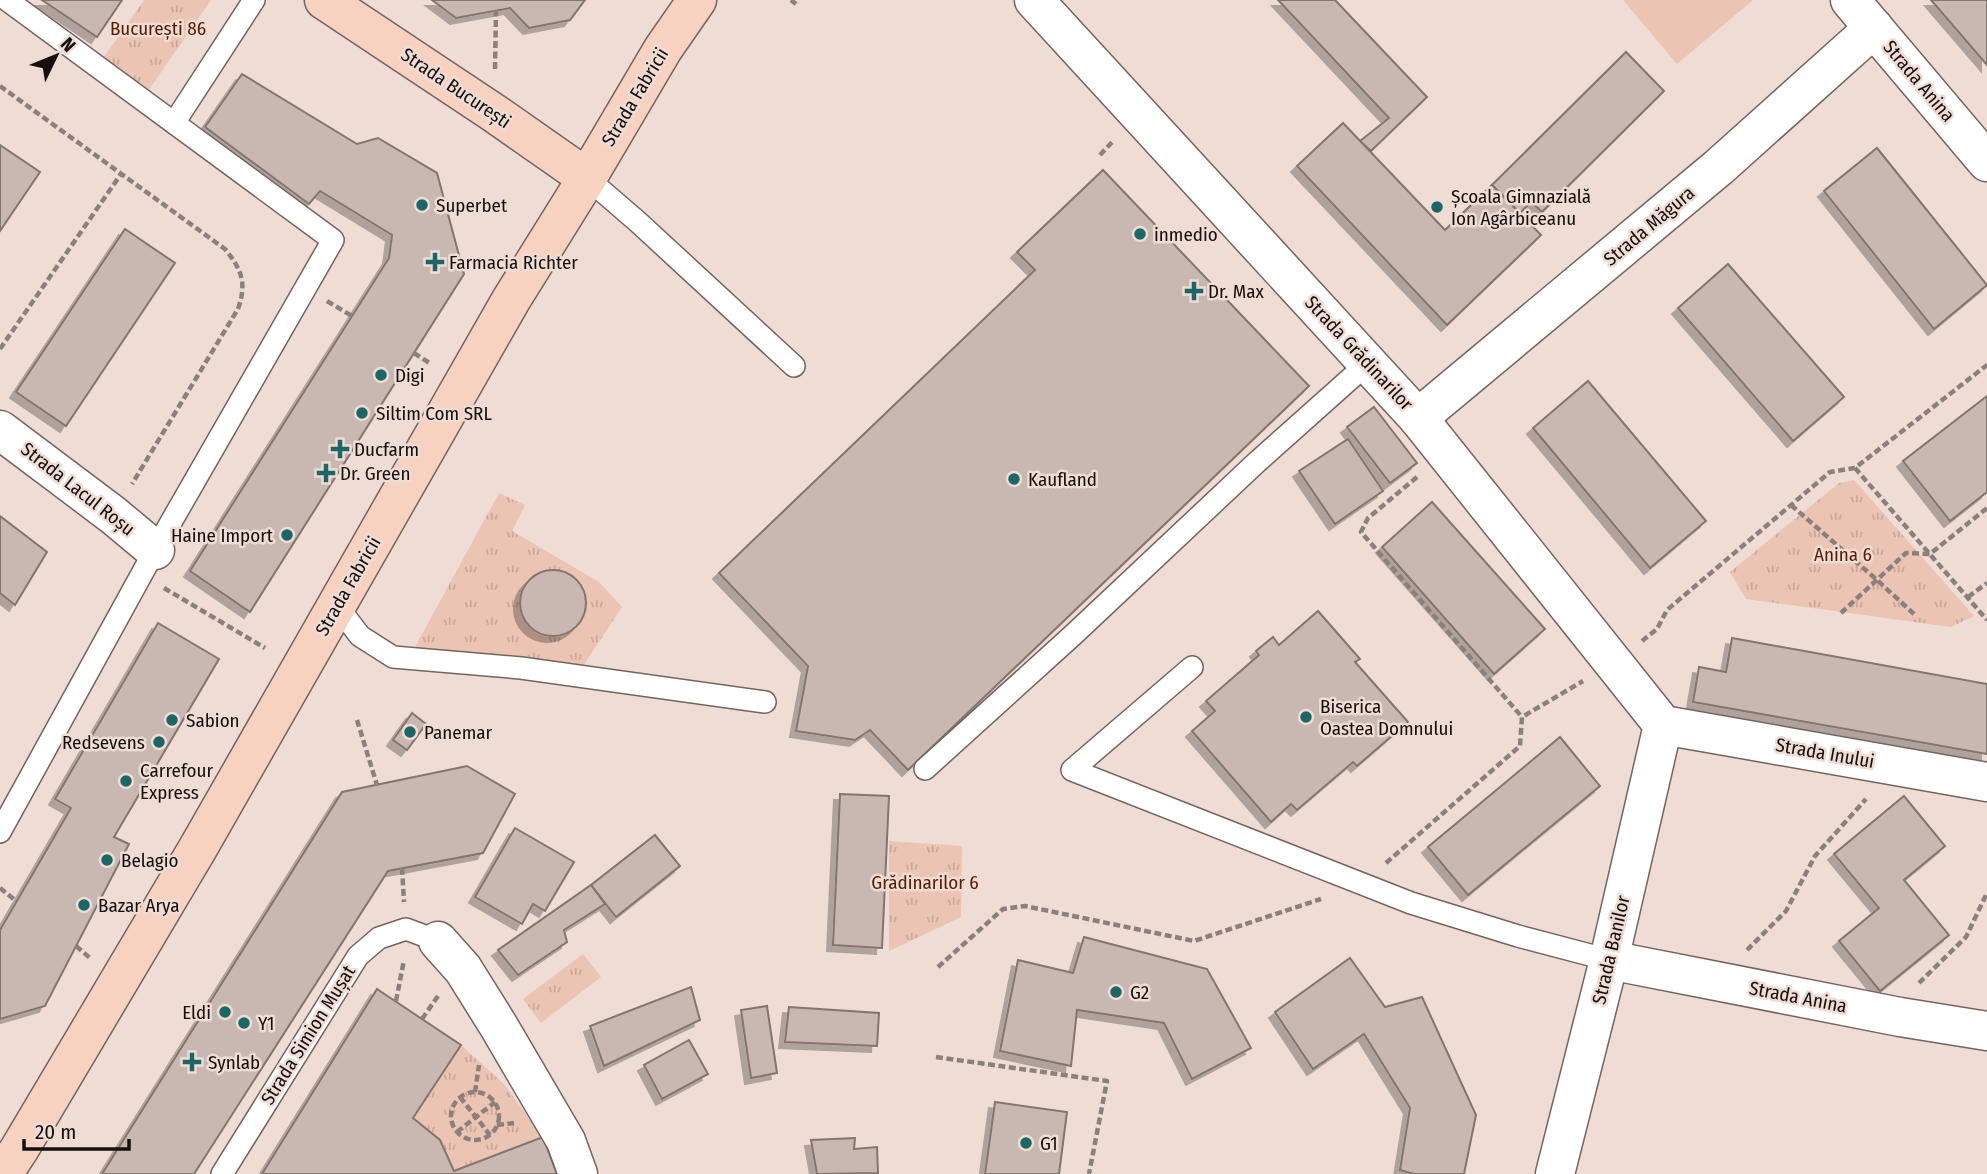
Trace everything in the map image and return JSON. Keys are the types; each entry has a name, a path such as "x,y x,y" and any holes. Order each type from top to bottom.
{"main road":[{"name":"Strada București","path":"324,0 587,178"},
{"name":"Strada Fabricii","path":"8,1153 198,848 511,300 663,48 697,0"}],"street":[{"name":"Strada Grădinarilor","path":"1034,0 1427,429 1663,725"},
{"name":"Strada Anina","path":"1862,14 1987,162"},
{"name":"Strada Măgura","path":"1427,429 1719,167 1862,14"},
{"name":"Strada Lacul Roșu","path":"0,430 113,515 148,562"},
{"name":"Strada Inului","path":"1663,725 1987,782"},
{"name":"Strada Banilor","path":"1555,1174 1609,960 1663,725"},
{"name":"Strada Simion Mușat","path":"438,940 463,970 498,1025 566,1141 578,1174"},
{"name":"Strada Anina","path":"1609,960 1900,1017 1987,1031"}],"lane":[{"path":"0,832 148,562 333,240 7,0"},
{"path":"174,123 254,0"},
{"path":"587,178 794,366"},
{"path":"925,769 1368,363"},
{"path":"337,606 360,636 393,657 521,668 765,702"},
{"path":"1192,667 1072,770 1411,903 1518,936 1609,960"},
{"name":"Strada Simion Mușat","path":"222,1174 358,956 379,938 406,929 438,940"}],"path":[{"path":"494,113 496,10"},
{"path":"0,86 225,249 237,263 243,279 244,293 239,309 113,515"},
{"path":"0,349 121,174"},
{"path":"414,353 431,365"},
{"path":"1522,716 1614,664 1657,629 1667,610 1830,472 1855,468 1987,365"},
{"path":"1361,884 1520,746 1522,716 1361,532 1368,518 1423,472 1427,429"},
{"path":"1855,468 1987,620"},
{"path":"1791,505 1914,614"},
{"path":"1841,613 1906,553 1930,554 1987,508"},
{"path":"148,562 265,648"},
{"path":"1968,597 1987,583"},
{"path":"357,720 377,785"},
{"path":"1732,984 1739,957 1786,911 1815,856 1859,808 1893,765"},
{"path":"0,888 16,901"},
{"path":"1900,1017 1904,997 1966,937 1987,893"},
{"path":"938,967 1003,909 1025,906 1194,941 1297,907"},
{"path":"76,946 90,959"},
{"path":"396,1001 404,965"},
{"path":"422,1019 438,996"},
{"path":"936,1057 1107,1081 1089,1174"},
{"path":"474,1092 495,1102 498,1125 490,1135 480,1140 472,1140 457,1132 453,1126 452,1111 460,1097 474,1092"},
{"path":"460,1097 490,1135"},
{"path":"457,1132 495,1102"}],"green space":[{"name":"București 86","path":"144,0 211,0 148,91 104,57"},
{"path":"1623,0 1753,0 1677,64"},
{"name":"Anina 6","path":"1854,480 1974,616 1951,627 1746,599 1730,572 1839,483"},
{"path":"499,493 525,505 512,531 599,582 622,607 583,666 414,649"},
{"name":"Grădinarilor 6","path":"889,841 962,846 961,917 889,951"},
{"path":"583,954 601,977 541,1023 523,999"},
{"path":"461,1045 503,1083 543,1137 454,1171 440,1140 413,1118"}],"building":[{"path":"42,0 122,0 97,37"},
{"path":"432,0 585,0 570,20 529,28 510,8 456,18"},
{"path":"1278,0 1335,0 1427,97 1371,151 1360,141 1389,118"},
{"path":"1931,0 1987,0 1987,65"},
{"path":"1626,52 1664,91 1542,212 1531,202 1520,213 1492,185"},
{"path":"242,74 357,144 378,138 437,173 464,274 250,612 190,571 389,258 392,235 320,191 309,204 205,127"},
{"path":"1343,123 1445,230 1492,185 1541,235 1447,325 1297,166"},
{"path":"0,145 40,172 0,231"},
{"path":"1877,148 1987,285 1934,329 1824,191"},
{"name":"Kaufland","path":"1103,170 1309,386 908,770 870,730 855,740 796,731 808,666 719,573 1035,270 1017,252"},
{"path":"125,229 175,263 66,426 16,392"},
{"path":"1728,264 1844,397 1793,441 1678,308"},
{"path":"1588,381 1706,521 1650,568 1533,428"},
{"path":"1987,396 1987,492 1950,521 1903,461"},
{"path":"1374,407 1417,463 1390,483 1347,427"},
{"path":"1348,439 1383,491 1335,524 1299,471"},
{"path":"1432,502 1545,629 1494,674 1382,547"},
{"path":"0,516 47,552 15,605 0,593"},
{"path":"547,570 559,570 571,575 581,585 586,603 584,616 571,631 559,636 547,636 535,631 525,621 520,609 520,597 525,585 535,575"},
{"name":"Biserica Oastea Domnului","path":"1318,611 1360,659 1355,662 1408,722 1357,766 1353,762 1297,810 1291,804 1271,822 1192,731 1215,711 1206,701 1259,655 1256,651 1273,637 1279,645"},
{"path":"158,623 219,659 114,837 129,844 45,1006 0,1019 0,930 71,808 55,799"},
{"path":"1732,638 1987,684 1987,754 1693,702 1699,667 1726,672"},
{"name":"Panemar","path":"412,713 426,724 407,750 393,740"},
{"path":"1560,737 1600,786 1468,895 1428,847"},
{"name":"Y1","path":"467,766 515,794 483,853 388,871 194,1174 102,1174 342,792"},
{"path":"840,794 889,796 882,948 833,945"},
{"path":"1904,796 1945,846 1904,880 1949,935 1880,991 1839,941 1879,908 1834,854"},
{"path":"515,828 574,862 545,911 533,904 522,924 475,897"},
{"path":"655,835 680,866 616,917 591,885"},
{"path":"591,885 605,904 564,930 567,942 518,975 498,950"},
{"name":"G2","path":"1084,937 1207,969 1251,1048 1192,1079 1164,1023 1077,1010 1071,1066 1000,1051 1018,960 1073,973"},
{"path":"1350,958 1385,1007 1422,997 1476,1115 1464,1174 1414,1174 1400,1170 1410,1108 1364,1034 1313,1069 1275,1012"},
{"path":"691,987 700,1020 604,1066 590,1026"},
{"path":"377,989 461,1045 413,1118 440,1140 454,1171 543,1137 557,1174 262,1174"},
{"path":"767,1006 777,1073 751,1078 741,1010"},
{"path":"789,1007 879,1013 877,1046 785,1042"},
{"path":"689,1040 708,1074 662,1099 644,1065"},
{"name":"G1","path":"995,1102 1067,1112 1059,1174 985,1174"},
{"path":"855,1138 854,1149 877,1147 878,1173 817,1174 811,1140"}],"place":[{"name":"Superbet","path":"422,205"},
{"name":"Școala Gimnazială Ion Agârbiceanu","path":"1437,207"},
{"name":"inmedio","path":"1140,234"},
{"name":"Farmacia Richter","path":"435,262"},
{"name":"Dr. Max","path":"1194,291"},
{"name":"Digi","path":"381,375"},
{"name":"Siltim Com SRL","path":"362,413"},
{"name":"Ducfarm","path":"340,449"},
{"name":"Dr. Green","path":"326,473"},
{"name":"Kaufland","path":"1014,479"},
{"name":"Haine Import","path":"287,535"},
{"name":"Biserica Oastea Domnului","path":"1306,717"},
{"name":"Sabion","path":"172,720"},
{"name":"Panemar","path":"410,732"},
{"name":"Redsevens","path":"159,742"},
{"name":"Carrefour Express","path":"126,781"},
{"name":"Belagio","path":"107,860"},
{"name":"Bazar Arya","path":"84,905"},
{"name":"G2","path":"1116,992"},
{"name":"Eldi","path":"225,1012"},
{"name":"Y1","path":"244,1023"},
{"name":"Synlab","path":"192,1062"},
{"name":"G1","path":"1026,1143"}]}
